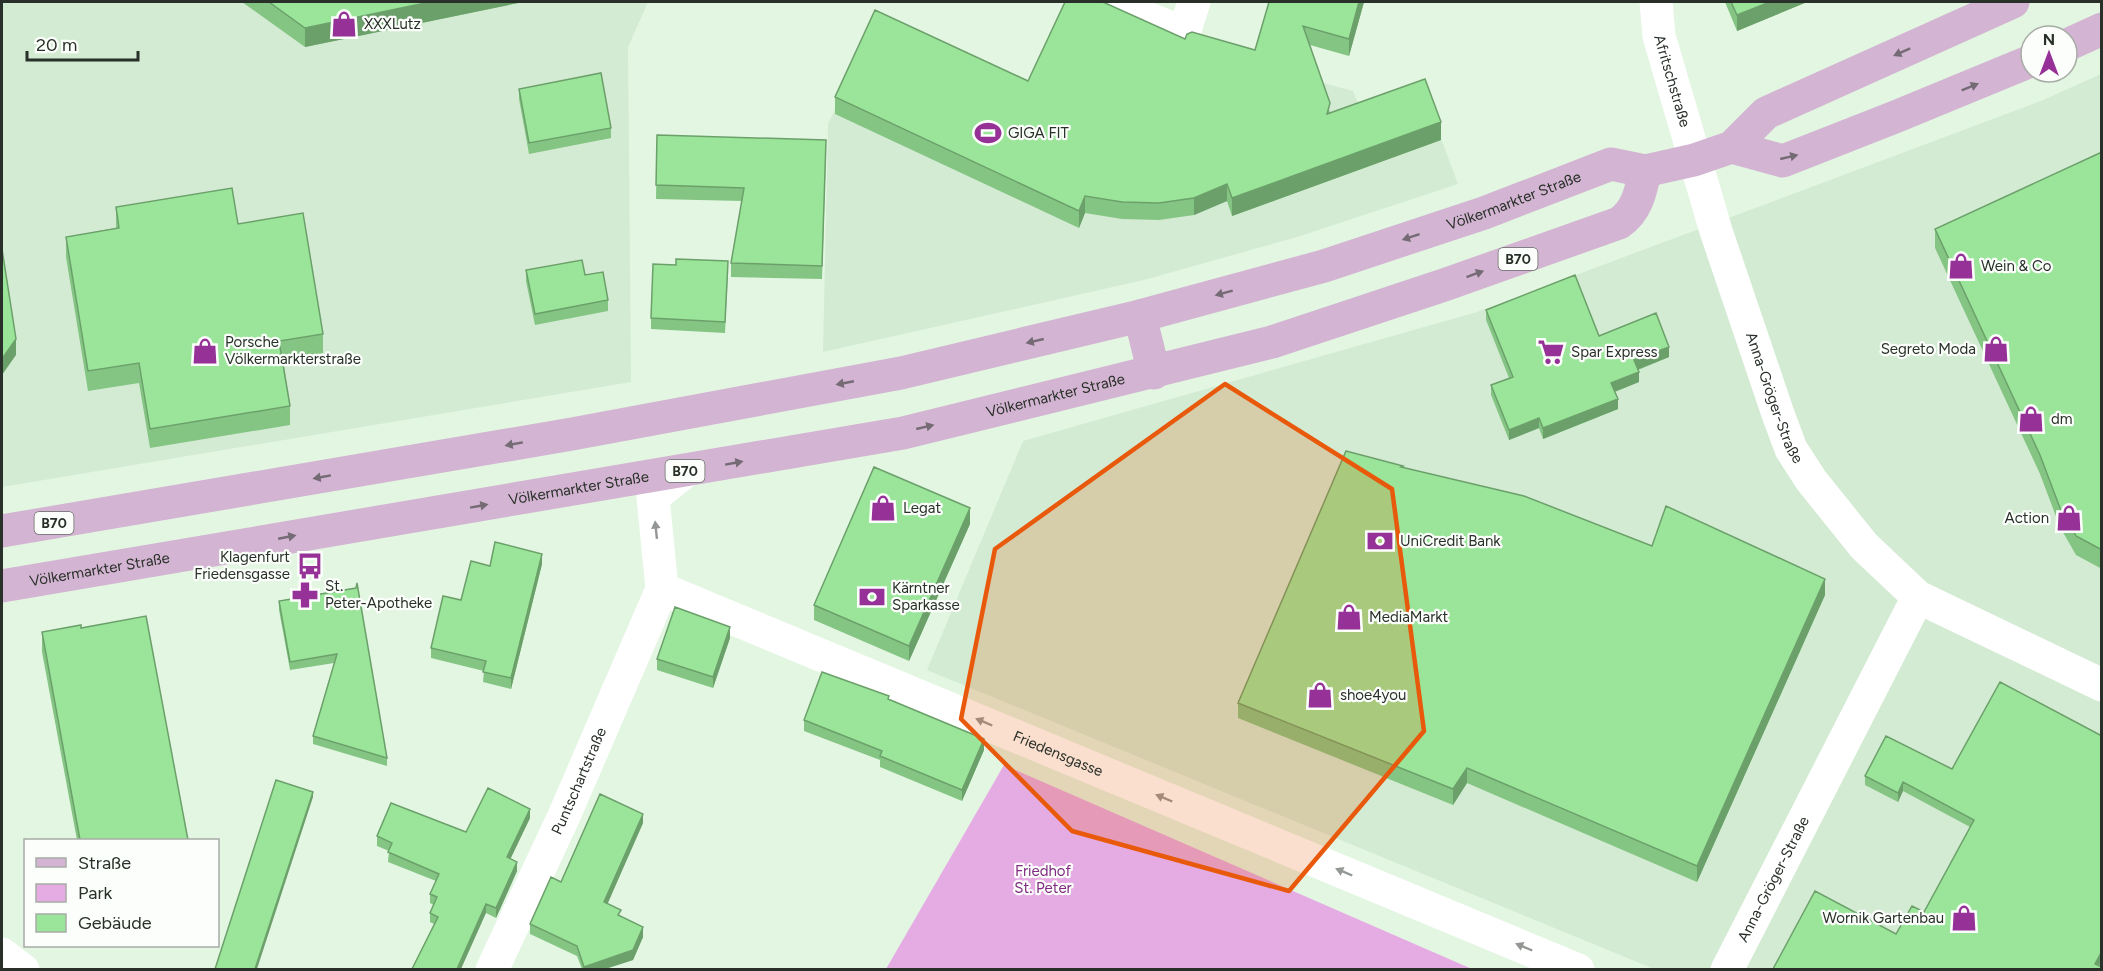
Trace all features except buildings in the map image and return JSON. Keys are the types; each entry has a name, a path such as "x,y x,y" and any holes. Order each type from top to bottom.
{"main road":[{"name":"Völkermarkter Straße","path":"2,531 572,434 901,373 1140,316 1324,266 1484,213 1611,164 1645,171 1694,160 1732,147 1766,113 2013,2"},
{"path":"2079,40 2102,29"},
{"path":"1732,147 1784,161 2019,66"},
{"name":"Völkermarkter Straße","path":"2,586 903,433 1154,373 1272,342 1444,285 1620,222 1630,214 1636,203 1645,171"},
{"path":"1140,316 1154,373"}],"street":[{"path":"1108,2 1184,33 1194,2"},
{"name":"Afritschstraße","path":"1656,2 1659,36 1694,160"},
{"name":"Anna-Gröger-Straße","path":"1694,160 1778,414 1791,449 1811,480 1864,546 1918,597 2102,685"},
{"path":"662,588 653,497 686,471"},
{"name":"Puntschartstraße","path":"492,969 564,816 662,588"},
{"name":"Friedensgasse","path":"662,588 1578,969"},
{"name":"Anna-Gröger-Straße","path":"1727,969 1918,597"},
{"path":"2,954 23,969"}],"highlighted area":[{"path":"1225,384 1392,489 1424,731 1289,891 1072,831 961,719 995,549"}],"shaded area":[{"path":"2,2 648,2 628,47 631,382 2,487"},
{"path":"877,20 1142,140 1185,46 1353,91 1362,113 1424,93 1458,184 1297,237 1144,280 823,352 828,124"},
{"path":"2101,74 2101,969 1654,969 927,670 1023,441 1477,312 2041,101"}],"green space":[{"name":"Friedhof St. Peter","path":"1004,765 1472,969 886,969"}],"place":[{"name":"XXXLutz","path":"344,24"},
{"name":"GIGA FIT","path":"988,133"},
{"name":"Wein & Co","path":"1961,266"},
{"name":"Segreto Moda","path":"1996,349"},
{"name":"Porsche Völkermarkterstraße","path":"205,351"},
{"name":"Spar Express","path":"1551,352"},
{"name":"dm","path":"2031,419"},
{"name":"Legat","path":"883,508"},
{"name":"Action","path":"2069,518"},
{"name":"UniCredit Bank","path":"1380,541"},
{"name":"Klagenfurt Friedensgasse","path":"310,566"},
{"name":"St. Peter-Apotheke","path":"305,595"},
{"name":"Kärntner Sparkasse","path":"872,597"},
{"name":"MediaMarkt","path":"1349,617"},
{"name":"shoe4you","path":"1320,695"},
{"name":"Wornik Gartenbau","path":"1964,918"}]}
